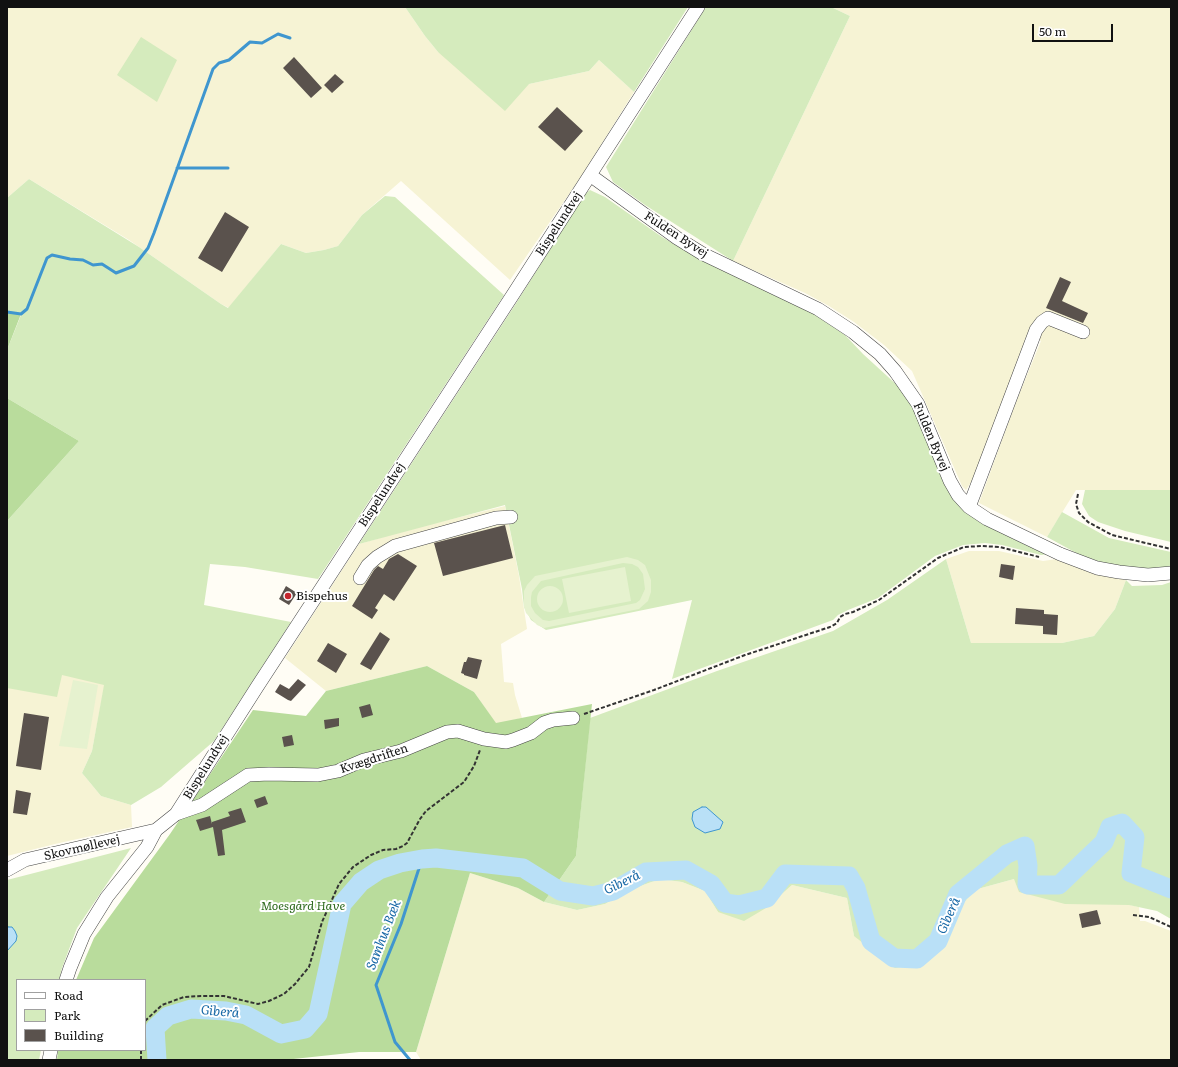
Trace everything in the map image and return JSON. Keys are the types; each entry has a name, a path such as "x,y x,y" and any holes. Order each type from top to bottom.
{"street":[{"name":"Bispelundvej","path":"66,979 84,934 107,898 147,847 156,830 176,814 698,7"},
{"name":"Fulden Byvej","path":"590,175 677,238 703,254 818,309 853,332 880,354 895,371 918,404 950,481 958,495 969,507 987,519 1054,551 1097,568 1148,575 1171,573"},
{"path":"969,507 1036,330 1042,322 1048,318 1083,332"},
{"path":"360,578 368,565 377,556 395,546 496,518 511,517"},
{"name":"Kvægdriften","path":"176,814 202,805 248,775 269,774 318,776 338,771 364,760 401,751 448,732 458,731 484,739 506,742 531,733 544,722 573,718"},
{"name":"Skovmøllevej","path":"8,869 25,860 156,830"}],"path":[{"path":"1078,494 1076,504 1079,513 1088,522 1112,535 1171,549"},
{"path":"573,718 745,655 830,628 837,623 840,617 879,600 938,558 964,547 1000,547 1040,557"},
{"path":"146,1020 162,1005 184,997 224,996 258,1004 270,1001 284,994 295,984 309,967 322,922 339,884 353,868 371,855 377,852 396,849 407,843 426,811 464,782 474,766 484,739"},
{"path":"1133,915 1149,917 1171,927"}],"shaded area":[{"path":"7,7 405,7 438,52 529,84 589,71 599,60 634,92 580,178 510,280 401,181 362,215 338,246 306,253 281,244 229,308 129,240 29,179 7,198"},
{"path":"831,7 1171,7 1171,490 1076,490 1047,537 979,503 1016,402 1041,341 1029,333 973,479 966,490 962,486 912,371 884,345 854,322 829,306 805,293 733,261 850,16"},
{"path":"505,506 519,576 527,629 501,644 504,682 513,683 522,718 496,724 474,692 427,666 326,691 285,658 359,544 411,529"},
{"path":"969,551 999,551 1043,561 1057,559 1093,573 1126,580 1115,609 1094,636 1062,643 971,643 946,559"},
{"path":"7,623 113,641 92,751 82,773 101,796 131,805 132,827 7,856"},
{"path":"470,873 518,888 544,902 577,910 605,904 629,890 660,879 682,882 705,891 718,912 766,908 792,885 847,898 854,936 943,944 963,904 974,890 1014,879 1139,907 1140,921 1145,921 1171,931 1171,1060 421,1060 416,1052"}],"green space":[{"path":"405,7 688,7 634,92 599,60 589,71 529,84 505,111 438,52"},
{"path":"706,7 831,7 850,16 733,261 645,205 613,182 606,167"},
{"path":"141,37 177,60 157,102 117,75"},
{"path":"29,179 139,247 228,308 281,244 306,253 338,246 362,215 385,196 395,197 504,295 318,579 245,567 210,564 204,605 291,622 214,741 161,787 131,805 101,796 82,773 92,751 104,685 62,675 57,697 7,688 7,521 79,441 7,398 7,350 21,315 7,312 7,198"},
{"path":"590,190 605,197 662,237 684,250 814,314 845,335 863,354 898,386 913,407 978,521 1026,545 1049,554 1041,555 1002,545 985,543 963,545 935,556 878,598 848,610 838,615 833,620 672,679 692,600 546,630 531,620 524,607 522,589 505,505 359,544 515,305 585,194"},
{"path":"7,312 21,314 7,350"},
{"path":"7,398 79,441 7,521"},
{"path":"1085,490 1171,490 1171,542 1125,531 1098,522 1089,516 1082,504"},
{"path":"1062,512 1109,538 1171,552 1171,567 1150,569 1106,564 1080,555 1047,537"},
{"path":"627,557 638,560 645,565 651,580 651,592 648,601 639,609 544,628 537,625 526,613 524,607 524,591 535,576","holes":["623,563 632,564 638,567 643,574 645,589 640,600 636,603 549,621 543,620 535,613 531,606 532,592 541,581"]},
{"path":"946,559 971,643 1062,643 1094,636 1115,609 1126,580 1132,586 1162,585 1171,582 1171,919 1157,911 1129,905 1065,904 1019,892 1014,879 974,890 963,904 943,944 927,962 895,968 854,936 847,898 792,885 766,908 744,921 718,912 705,891 682,882 660,879 629,890 605,904 577,910 544,902 576,856 590,718 717,671 833,631 887,600"},
{"path":"625,567 631,601 569,613 562,579"},
{"path":"550,586 559,590 563,599 559,608 550,612 541,608 537,599 541,590"},
{"name":"Moesgård Have","path":"427,666 474,692 496,723 592,704 576,856 544,902 518,888 470,873 416,1052 359,1052 284,1060 57,1060 58,1051 146,1051 146,979 76,979 94,938 170,834 253,710 306,716 326,691"},
{"path":"73,680 98,685 87,749 59,746"},
{"path":"131,848 77,928 59,979 16,979 16,1051 41,1051 39,1060 7,1060 7,880"}],"water":[{"path":"702,807 706,807 723,822 720,829 705,833 695,827 692,819 693,812"},
{"path":"12,927 17,936 16,941 7,951 7,928"}],"building":[{"path":"294,57 322,88 311,98 283,68"},
{"path":"335,74 344,82 332,93 324,85"},
{"path":"557,107 583,131 565,151 538,127"},
{"path":"225,212 249,227 222,272 198,258"},
{"path":"1060,277 1071,282 1062,301 1088,313 1083,323 1046,308"},
{"path":"505,525 513,558 443,576 434,543"},
{"path":"398,554 417,566 394,601 384,594 375,608 378,610 372,619 352,606 374,570 378,566 383,569 389,559"},
{"path":"1001,564 1015,566 1013,580 999,577"},
{"name":"Bispehus","path":"286,586 297,593 289,605 279,599"},
{"path":"1016,608 1044,610 1044,614 1058,615 1057,635 1043,634 1043,626 1015,624"},
{"path":"380,632 390,639 371,670 360,664"},
{"path":"328,643 347,654 336,673 317,661"},
{"path":"468,657 482,660 477,679 461,673 464,662 466,662"},
{"path":"298,679 306,685 291,701 275,692 280,684 289,689"},
{"path":"370,704 373,715 362,718 359,707"},
{"path":"24,713 49,717 41,770 16,766"},
{"path":"339,718 339,726 325,729 324,720"},
{"path":"292,735 294,745 284,747 282,737"},
{"path":"16,790 31,793 27,815 13,813"},
{"path":"265,796 268,804 257,808 254,800"},
{"path":"241,808 246,822 222,830 225,855 218,856 213,827 200,831 196,820 210,816 212,824 212,822 230,816 228,812"},
{"path":"1097,910 1101,924 1082,928 1079,914"}],"waterway":[{"path":"7,312 21,314 27,309 47,258 52,255 83,260 93,265 102,264 116,273 134,266 148,248 213,69 219,63 229,60 250,42 262,43 278,34 290,38"},
{"path":"177,168 228,168"},
{"name":"Giberå","path":"157,1060 155,1028 168,1016 191,1009 226,1011 246,1015 281,1034 305,1029 318,1014 342,904 361,882 379,870 400,863 422,859 436,858 523,868 560,891 593,896 613,891 646,872 686,870 711,884 725,903 739,905 767,898 785,874 849,876 856,888 871,941 894,958 917,959 938,941 958,894 1007,854 1025,846 1028,866 1027,885 1059,885 1104,842 1110,827 1122,823 1135,837 1131,873 1171,889"},
{"name":"Samhus Bæk","path":"410,1060 395,1042 376,985 401,924 422,859"}],"place":[{"name":"Bispehus","path":"288,596"}]}
